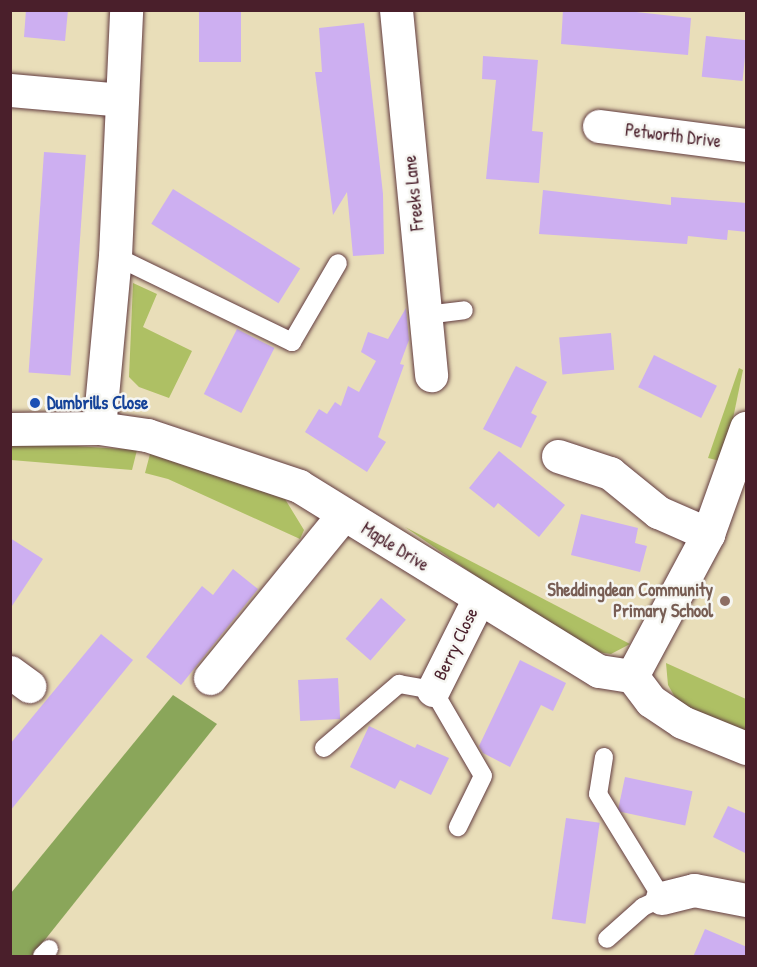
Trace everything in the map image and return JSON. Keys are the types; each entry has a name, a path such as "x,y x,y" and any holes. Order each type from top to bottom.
{"street":[{"path":"99,428 115,256 126,10"},
{"name":"Freeks Lane","path":"396,10 431,375"},
{"path":"10,90 122,100"},
{"name":"Petworth Drive","path":"599,126 747,145"},
{"name":"Maple Drive","path":"10,429 99,428 147,435 299,486 599,671 632,676"},
{"path":"747,428 708,534 632,676 651,701 682,722 747,748"},
{"path":"558,456 610,473 658,513 708,534"},
{"path":"210,678 343,515"},
{"name":"Berry Close","path":"433,690 478,598"},
{"path":"662,898 694,890 747,900"}],"lane":[{"path":"115,256 292,342 338,263"},
{"path":"426,315 464,310"},
{"path":"324,748 399,684 433,690 483,776 458,827"},
{"path":"604,757 598,794 662,898 643,908 607,939"}],"green space":[{"path":"133,283 157,294 143,327 192,351 169,398 139,387 129,377"},
{"path":"739,368 743,370 724,462 708,458"},
{"path":"10,442 137,450 132,470 11,460"},
{"path":"150,454 285,499 304,530 300,539 168,479 145,473"},
{"path":"405,527 630,644 611,654 583,650"},
{"path":"666,663 746,699 746,734 680,706 668,685"},
{"path":"173,695 217,724 32,956 11,956 11,893"}],"building":[{"path":"26,10 68,10 65,41 24,37"},
{"path":"199,10 241,10 241,62 199,62"},
{"path":"563,10 618,10 691,18 688,55 561,44"},
{"path":"364,23 383,194 384,254 353,256 347,192 333,215 315,72 322,72 319,28"},
{"path":"706,36 746,40 742,81 702,77"},
{"path":"483,56 538,60 532,131 543,132 539,183 486,179 496,80 482,79"},
{"path":"44,152 86,155 70,375 29,372"},
{"path":"173,189 300,268 278,303 151,224"},
{"path":"543,190 671,205 671,197 747,203 747,232 728,230 727,240 688,236 687,244 539,234"},
{"path":"406,308 409,340 400,364 404,365 378,437 386,442 367,472 305,432 319,409 327,414 335,402 341,406 348,386 359,392 376,361 361,352 368,332 388,339"},
{"path":"237,329 274,348 241,413 204,394"},
{"path":"611,333 614,370 562,374 559,338"},
{"path":"654,355 717,386 701,418 638,387"},
{"path":"516,366 547,382 531,413 537,416 521,448 483,429"},
{"path":"499,451 565,505 539,537 498,503 494,508 469,488"},
{"path":"581,514 638,528 635,543 647,546 640,572 571,555"},
{"path":"10,538 43,559 10,609"},
{"path":"233,569 258,589 181,685 146,657 202,586 213,595"},
{"path":"381,598 406,620 370,660 346,639"},
{"path":"101,634 133,660 10,811 10,744"},
{"path":"520,660 566,683 553,711 541,705 510,767 483,753 479,746"},
{"path":"338,678 340,719 300,721 298,680"},
{"path":"369,726 415,748 417,744 449,758 431,795 400,780 395,789 350,767"},
{"path":"625,777 692,791 685,826 618,811"},
{"path":"728,806 747,814 747,854 713,837"},
{"path":"566,818 600,823 585,924 552,919"},
{"path":"705,929 747,947 747,957 693,957"}],"place":[{"name":"Dumbrills Close","path":"35,403"},
{"name":"Sheddingdean Community Primary School","path":"725,601"}]}
